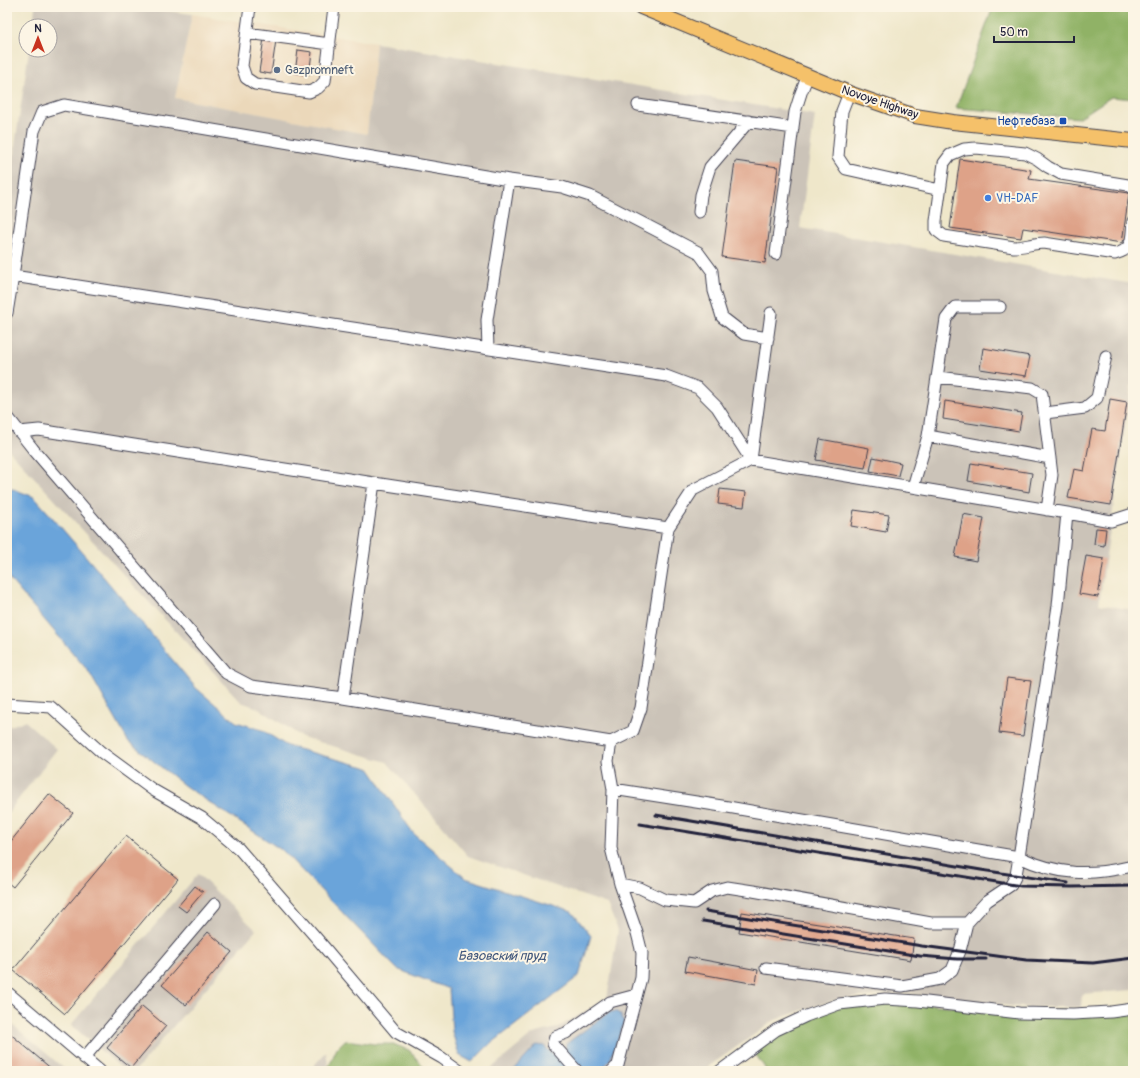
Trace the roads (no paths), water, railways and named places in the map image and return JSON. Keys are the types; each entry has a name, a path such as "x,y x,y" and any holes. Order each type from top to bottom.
{"main road":[{"name":"Novoye Highway","path":"641,7 849,93 915,116 953,122 1133,141"}],"street":[{"path":"250,7 242,66 246,78 255,84 309,92 318,88 325,81 334,7"},
{"path":"247,32 330,44"},
{"path":"776,254 795,112 808,76"},
{"path":"849,93 842,111 838,157 846,169 940,190"},
{"path":"7,313 34,131 42,112 64,104 509,180 562,187 590,196 698,252 712,271 714,291 722,317 744,334 768,338"},
{"path":"638,105 793,128"},
{"path":"700,212 701,195 710,167 749,121"},
{"path":"1133,188 1062,174 1048,168 1037,159 1025,153 976,148 964,149 950,155 944,163 936,230 944,236 1014,247 1024,247 1035,243 1044,243 1114,254 1124,252 1130,246 1133,221"},
{"path":"488,349 487,320 509,180"},
{"path":"13,276 666,376 698,388 717,407 751,460"},
{"path":"913,487 928,436 946,319 955,307 1000,307"},
{"path":"751,460 771,313"},
{"path":"1046,413 1085,408 1097,398 1106,356"},
{"path":"938,377 1032,388 1042,394 1046,413 1052,475 1047,510"},
{"path":"7,416 19,432 226,673 250,686 343,698 611,742 633,731 641,708 668,528 694,490 751,460 1111,521 1133,514"},
{"path":"19,432 39,430 668,528"},
{"path":"928,436 1050,458"},
{"path":"343,698 374,483"},
{"path":"766,968 902,986 940,979 952,970 960,951 967,923 987,901 1011,885 1016,875 1058,606 1067,514"},
{"path":"7,704 51,707 101,752 153,790 202,818 239,849 396,1032 442,1058 460,1071"},
{"path":"611,742 608,761 613,789 612,848 620,884 638,933 642,953 641,978 618,1065 612,1071"},
{"path":"613,789 1019,857 1054,870 1074,873 1114,870 1133,866"},
{"path":"620,884 640,888 665,900 694,903 712,891 727,887 931,923 967,923"},
{"path":"84,1058 215,904"},
{"path":"7,992 100,1071"},
{"path":"577,1071 553,1044 555,1037 566,1033 610,1002 636,995"},
{"path":"720,1071 776,1030 806,1016 839,1004 885,999 918,1001 1019,1014 1073,1014 1133,1009"}],"water":[{"name":"Базовский пруд","path":"13,489 34,497 107,581 196,688 236,722 262,730 287,746 369,768 413,833 465,878 572,912 591,936 579,976 488,1046 472,1062 459,1055 452,1031 449,989 397,969 283,851 185,786 128,741 89,672 7,576 7,490"},
{"path":"615,1011 621,1015 624,1022 610,1060 600,1071 586,1071 565,1052 566,1044 608,1013"},
{"path":"537,1045 544,1046 571,1071 513,1071"}],"railway":[{"path":"656,815 981,870 1068,883"},
{"path":"640,824 1021,886 1133,886"},
{"path":"706,911 922,946 1026,960 1093,963 1133,958"},
{"path":"703,921 920,956 957,959 986,959"}],"place":[{"name":"Gazpromneft","path":"277,70"},
{"name":"Нефтебаза","path":"1063,121"},
{"name":"VH-DAF","path":"988,198"}]}
